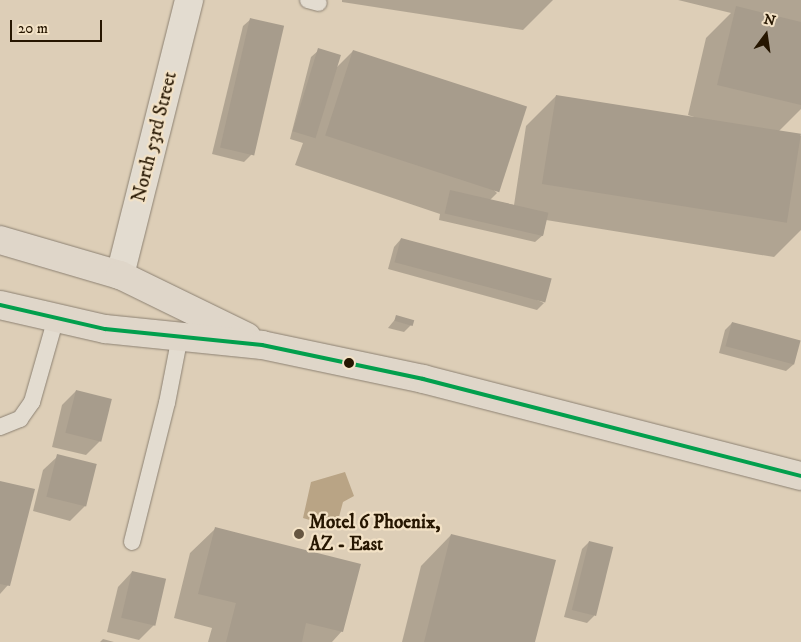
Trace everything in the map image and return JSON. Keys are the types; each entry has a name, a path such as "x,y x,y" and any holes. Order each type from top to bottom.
{"main road":[{"path":"0,240 120,275 262,345"},
{"path":"0,305 105,329 262,345 423,379 801,476"}],"street":[{"name":"North 53rd Street","path":"120,275 190,0"}],"lane":[{"path":"0,428 20,419 32,402 56,318"},
{"path":"132,542 167,403 180,336"}],"shaded area":[{"path":"345,472 354,496 343,502 336,528 303,518 311,482"}],"building":[{"path":"736,6 801,22 801,105 717,85"},
{"path":"250,18 284,26 254,155 220,148"},
{"path":"318,48 341,55 316,138 293,131"},
{"path":"353,50 527,107 499,192 325,136"},
{"path":"556,95 801,134 787,223 542,184"},
{"path":"450,190 548,213 543,236 445,213"},
{"path":"401,238 552,278 545,303 395,262"},
{"path":"396,315 414,320 413,326 394,321"},
{"path":"732,322 801,340 794,365 726,346"},
{"path":"76,390 112,399 101,442 65,433"},
{"path":"57,454 97,464 86,507 46,497"},
{"path":"0,481 35,489 10,586 0,584"},
{"path":"215,527 361,564 343,632 306,623 302,642 226,642 236,603 198,594"},
{"path":"451,534 556,560 535,642 424,642"},
{"path":"589,541 613,547 596,616 572,610"},
{"path":"132,571 166,579 155,626 121,618"}],"transit line":[{"path":"0,305 105,329 262,345 423,379 801,476"}],"place":[{"name":"Motel 6 Phoenix, AZ - East","path":"299,534"}]}
